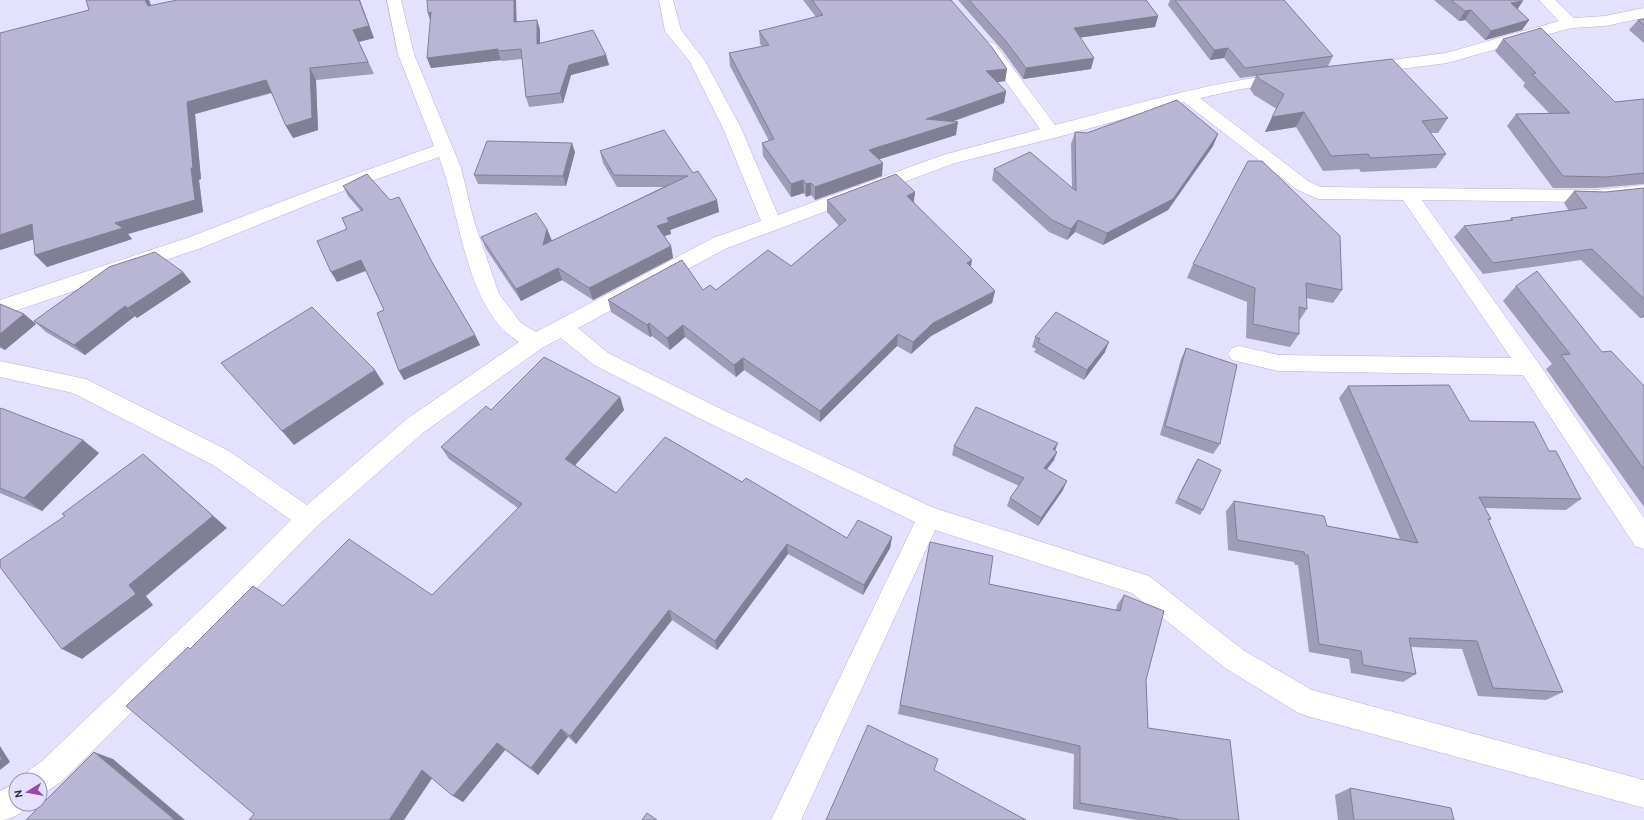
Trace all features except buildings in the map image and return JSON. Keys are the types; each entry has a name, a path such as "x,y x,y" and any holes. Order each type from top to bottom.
{"street":[{"path":"394,0 406,54 443,149 452,168 465,222 490,296 514,329 535,342"},
{"path":"666,0 673,31 697,61 732,128 772,224"},
{"path":"1546,0 1570,23"},
{"path":"1351,70 1448,58 1570,23 1605,20 1644,13"},
{"path":"981,38 996,55 1052,133"},
{"path":"48,774 229,599 308,519 416,425 535,342 720,243 949,159 1188,96 1241,84 1296,77"},
{"path":"1188,96 1302,185 1318,193 1595,196 1644,191"},
{"path":"0,308 194,243 326,191 443,149"},
{"path":"1408,194 1644,538"},
{"path":"562,327 601,359 715,416 929,517 1140,584 1234,659 1308,702 1644,794"},
{"path":"1239,354 1278,363 1528,367"},
{"path":"0,369 78,386 221,458 308,519"},
{"path":"786,820 929,517"}]}
